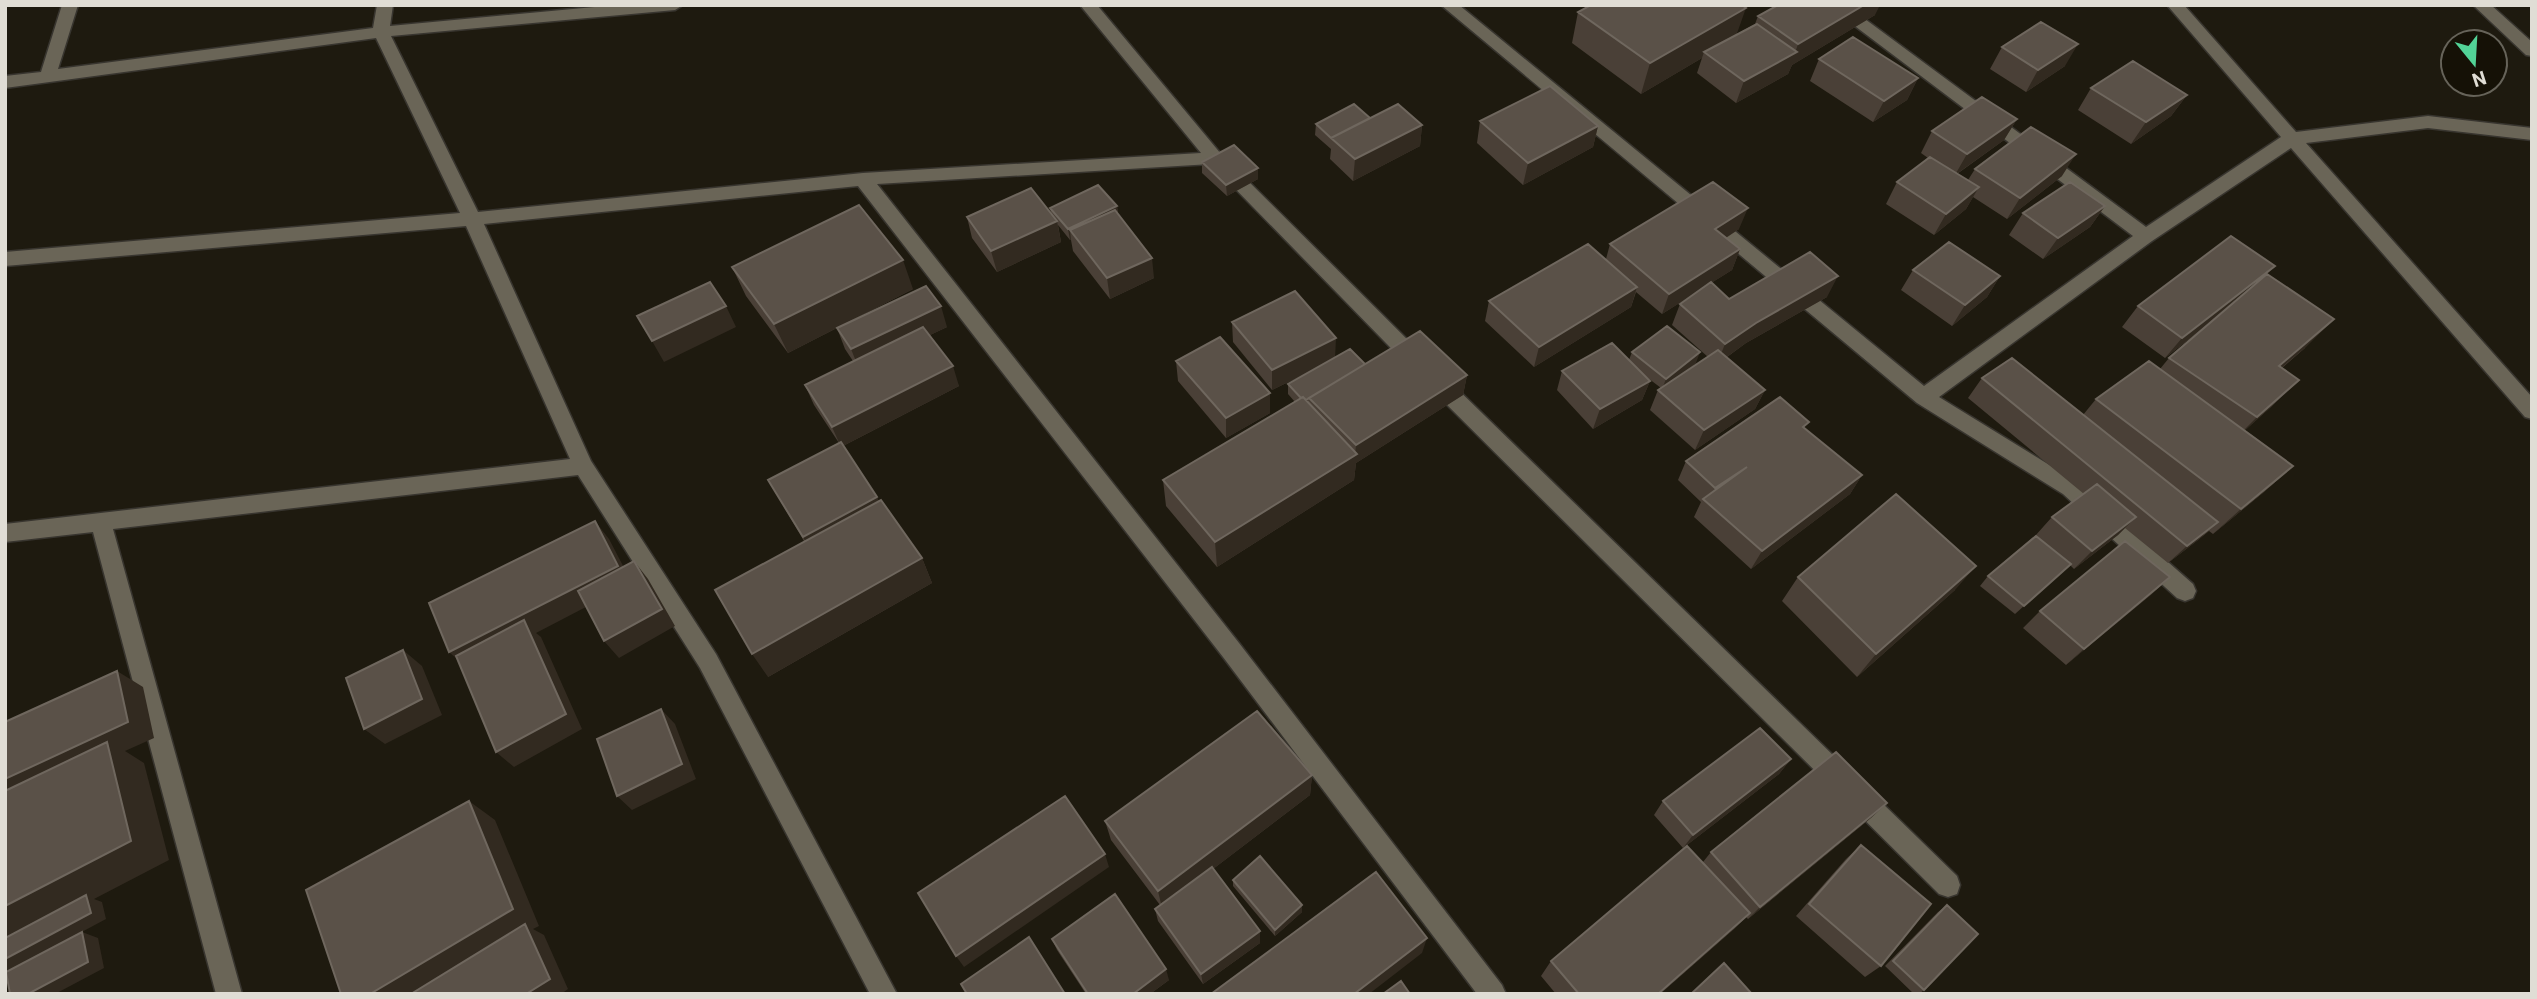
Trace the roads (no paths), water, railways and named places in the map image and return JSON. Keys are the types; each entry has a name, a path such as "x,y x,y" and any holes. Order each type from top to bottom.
{"street":[{"path":"48,76 70,5"},
{"path":"385,5 381,32 472,219 583,466 708,661 884,994"},
{"path":"5,82 381,32 675,5"},
{"path":"1088,5 1214,158 1435,380 1948,885"},
{"path":"1449,5 1924,397 2070,488 2185,591"},
{"path":"1835,5 2146,236"},
{"path":"2175,5 2532,411"},
{"path":"2481,5 2532,51"},
{"path":"1924,397 2146,236 2293,138 2428,122 2532,134"},
{"path":"5,260 472,219 863,179 1214,158"},
{"path":"863,179 1231,650 1493,994"},
{"path":"5,533 583,466"},
{"path":"101,523 229,994"}]}
